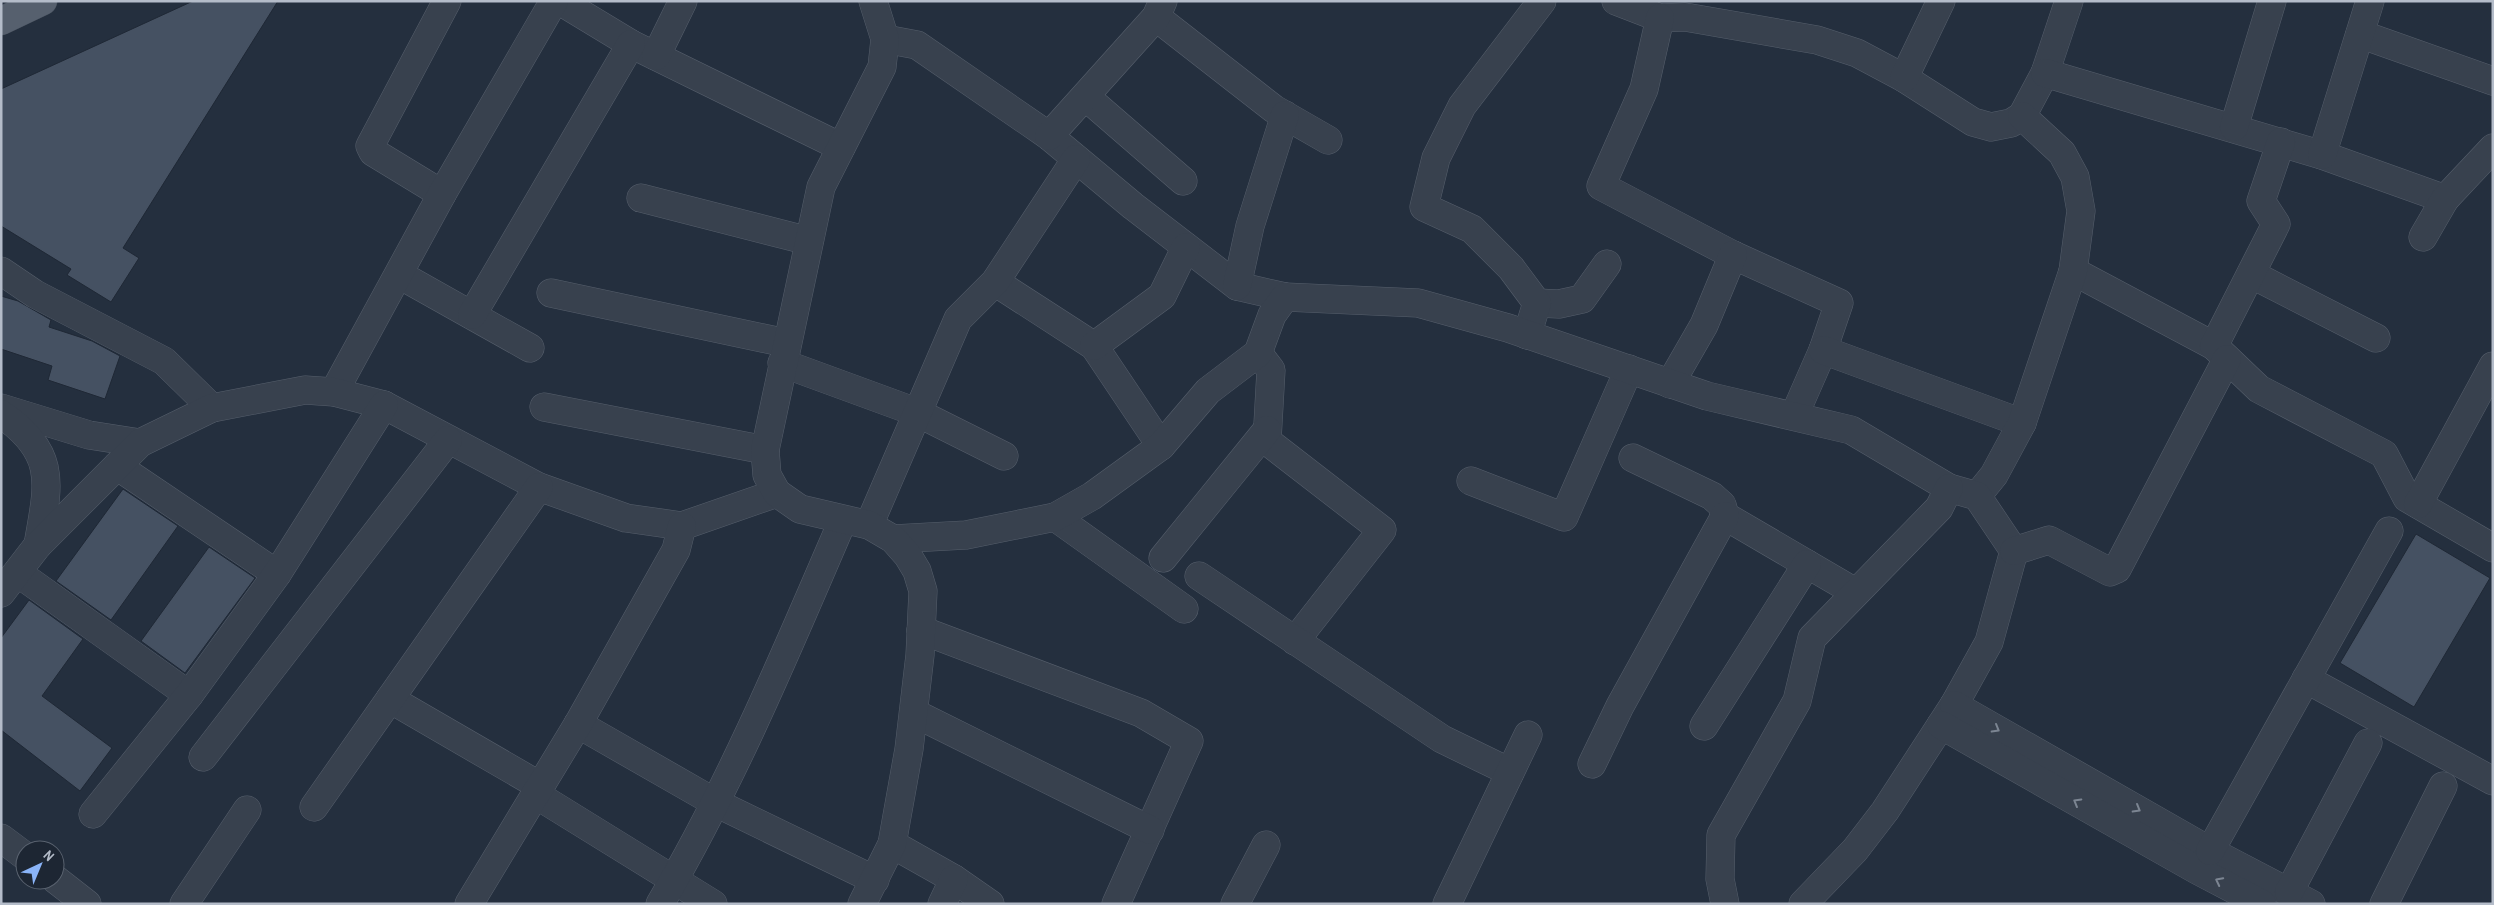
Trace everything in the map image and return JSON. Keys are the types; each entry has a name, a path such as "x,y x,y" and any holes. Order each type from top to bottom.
{"main road":[{"path":"1,20 43,1"}],"street":[{"path":"442,194 373,152 370,146 447,1"},
{"path":"656,56 683,1"},
{"path":"862,904 892,844 914,713 920,655 923,591 917,571 908,556 893,539 856,522 800,509 777,493 767,475 765,450 784,353 821,186 882,67 886,39 873,1"},
{"path":"1537,304 1511,268 1472,229 1424,207 1436,158 1462,106 1542,1"},
{"path":"1616,1 1817,40 1857,53 1904,78 1973,122 1990,127 2011,123 2022,116 2045,73 2069,1"},
{"path":"1904,78 1941,1"},
{"path":"2234,127 2272,1"},
{"path":"2322,155 2370,1"},
{"path":"334,392 400,275 442,194 565,3 631,44 841,147"},
{"path":"1049,136 1086,96 1159,9 1285,115 1328,140"},
{"path":"1676,12 1601,186 1733,255 1839,303 1823,350 1794,416"},
{"path":"2360,34 2493,81"},
{"path":"886,39 917,45 1049,136 1236,286 1285,297 1418,304 1528,335 1707,396 1851,430 1949,488 1977,496 2014,551 1989,642 1947,715 1886,811 1855,850 1803,904"},
{"path":"472,315 631,44"},
{"path":"2045,73 2234,127 2322,155 2445,200"},
{"path":"1086,96 1183,181"},
{"path":"1236,286 1250,226 1285,115"},
{"path":"1977,496 1994,475 2022,423 2073,271 2081,211 2075,177 2062,153 2022,116"},
{"path":"2014,551 2048,540 2110,572 2118,569 2220,352 2251,274 2276,224 2261,201 2281,142"},
{"path":"2423,237 2445,200 2493,148"},
{"path":"660,904 716,803 776,676 916,412 958,319 995,282 1076,158"},
{"path":"640,198 809,241"},
{"path":"1094,346 1162,296 1186,247"},
{"path":"1670,384 1704,325 1733,255"},
{"path":"1537,304 1559,304 1582,299 1607,264"},
{"path":"1,271 35,294 164,362 212,408"},
{"path":"2073,271 2220,352 2259,388 2384,454 2407,498 2493,548"},
{"path":"2251,274 2376,338"},
{"path":"400,275 530,348"},
{"path":"995,282 1094,346 1161,446"},
{"path":"551,293 784,353 916,412 1004,456"},
{"path":"893,539 966,535 1055,517 1092,496 1161,446 1208,392 1258,353 1272,315 1285,297"},
{"path":"1528,335 1537,304"},
{"path":"1823,350 2022,423"},
{"path":"1258,353 1271,370 1267,441 1382,530 1295,641"},
{"path":"2418,504 2493,366"},
{"path":"1472,481 1564,517 1629,369"},
{"path":"189,695 10,583 38,545 140,443 212,408 305,390 334,392 384,405 539,488 626,518 682,526 777,493"},
{"path":"93,814 189,695 277,574 384,405"},
{"path":"1,408 89,435 140,443"},
{"path":"544,408 765,450"},
{"path":"1,414 29,439 43,460 48,477 38,545"},
{"path":"1163,558 1268,430"},
{"path":"203,757 448,440"},
{"path":"1592,764 1620,706 1725,516 1722,505 1712,496 1634,458"},
{"path":"117,466 277,574"},
{"path":"314,807 539,488"},
{"path":"1724,904 1720,880 1721,835 1797,701 1812,638 1939,508 1949,488"},
{"path":"1725,516 1855,592"},
{"path":"1055,517 1184,609"},
{"path":"469,904 578,724 676,550 682,526"},
{"path":"2210,851 2389,530"},
{"path":"1704,726 1807,564"},
{"path":"1198,576 1442,739 1510,772"},
{"path":"921,630 1141,713 1189,741 1116,904"},
{"path":"2306,679 2493,780"},
{"path":"390,699 538,790 713,904"},
{"path":"914,713 1150,830"},
{"path":"1947,715 2300,898 2368,743"},
{"path":"1947,715 2197,870 2262,904"},
{"path":"578,724 716,803 875,880"},
{"path":"1447,904 1528,734"},
{"path":"2384,904 2443,786"},
{"path":"184,904 247,810"},
{"path":"1,838 15,848"},
{"path":"892,844 954,879 990,904"},
{"path":"1235,904 1266,845"},
{"path":"942,904 954,879"},
{"path":"65,887 87,904"}],"building":[{"path":"193,1 278,1 123,248 139,258 111,302 67,275 71,269 1,226 1,89"},
{"path":"1,296 18,301 51,320 49,327 92,341 120,356 105,399 48,380 52,366 1,349"},
{"path":"123,489 178,526 111,620 56,581"},
{"path":"2416,534 2490,578 2414,707 2340,663"},
{"path":"209,547 255,578 185,673 141,641"},
{"path":"29,600 83,639 42,696 112,748 80,791 1,730 1,638"}]}
